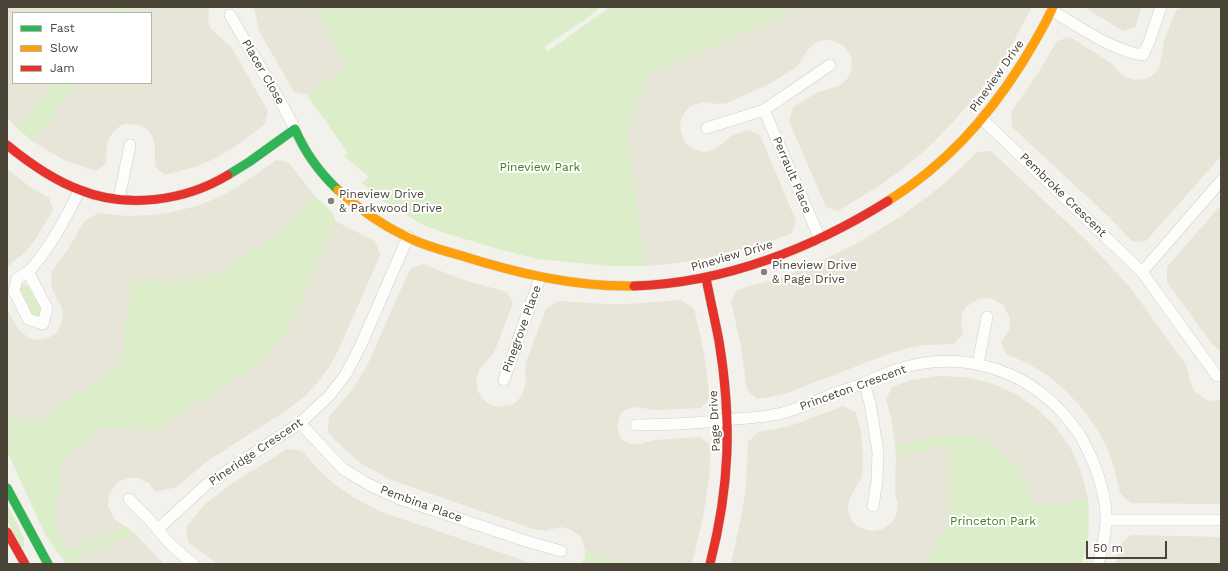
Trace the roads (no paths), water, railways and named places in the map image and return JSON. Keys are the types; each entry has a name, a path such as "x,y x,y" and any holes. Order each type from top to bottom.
{"street":[{"path":"1052,9 1119,50 1132,54 1143,55 1161,7"},
{"name":"Pineview Drive","path":"294,129 318,168 344,196 375,218 408,237 490,266 540,278 575,283 627,286 673,283 706,278 764,261 820,239 897,195 957,146 982,120 1015,74 1036,40 1052,9"},
{"name":"Placer Close","path":"230,15 283,106 294,129"},
{"path":"707,128 764,110 830,65"},
{"name":"Perrault Place","path":"764,110 820,239"},
{"name":"Pembroke Crescent","path":"982,120 1142,272 1217,376"},
{"path":"7,145 31,163 80,191 98,196 119,199 152,200 177,196 200,189 221,179 294,129"},
{"path":"119,199 130,145"},
{"path":"1142,272 1221,181"},
{"path":"28,272 41,257 80,191"},
{"name":"Pineridge Crescent","path":"158,529 208,484 300,423 329,396 346,374 360,347 408,237"},
{"name":"Pinegrove Place","path":"504,380 540,278"},
{"name":"Page Drive","path":"706,278 720,348 728,420 729,448 725,499 710,564"},
{"path":"978,364 987,317"},
{"name":"Princeton Crescent","path":"636,425 664,425 728,420 785,412 811,404 896,370 926,363 952,361 978,364 1008,373 1032,386 1052,402 1078,431 1090,453 1104,503 1106,520 1103,544 1098,564"},
{"path":"864,383 870,403 878,452 877,481 873,506"},
{"name":"Pembina Place","path":"300,423 343,469 368,484 397,498 529,542 561,551"},
{"path":"7,488 29,560"},
{"path":"129,499 158,529 169,543 193,564"},
{"path":"1106,520 1221,520"},
{"path":"7,532 29,560 48,564"}],"place":[{"name":"Pineview Drive & Parkwood Drive","path":"331,201"},
{"name":"Pineview Drive & Page Drive","path":"764,272"}],"park label":[{"name":"Pineview Park","path":"540,167"},
{"name":"Princeton Park","path":"993,521"}]}
